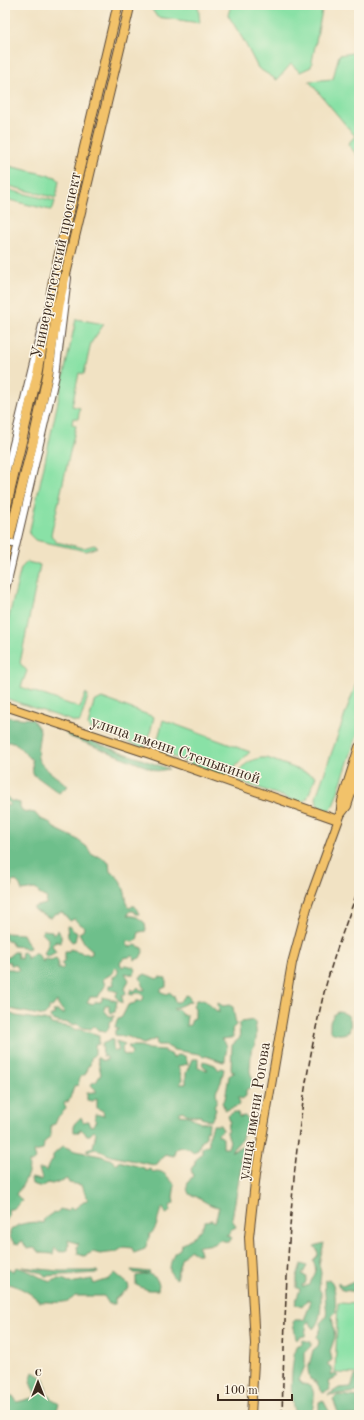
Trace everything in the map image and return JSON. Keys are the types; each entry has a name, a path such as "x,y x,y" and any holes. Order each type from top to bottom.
{"highway":[{"name":"Университетский проспект","path":"5,512 38,371 54,277 118,5"},
{"name":"Университетский проспект","path":"5,556 34,438 48,373 58,306 130,5"}],"main road":[{"name":"улица имени Степыкиной","path":"5,706 339,818"},
{"path":"339,818 342,801 359,747"},
{"path":"339,818 347,806 359,769"},
{"name":"улица имени Рогова","path":"251,1415 255,1344 248,1237 256,1173 292,963 308,904 339,818"}],"street":[{"name":"Университетский проспект","path":"5,594 15,545 56,376 72,249"},
{"name":"Университетский проспект","path":"5,477 54,277"},
{"path":"5,543 15,545"}],"green space":[{"path":"149,5 198,5 200,23 157,17"},
{"path":"231,5 323,5 311,67 300,72 291,64 277,80 258,68 228,15"},
{"path":"359,52 359,158 348,144 355,136 309,81 333,79 339,55"},
{"path":"9,166 56,177 59,181 56,198 5,185"},
{"path":"5,189 55,201 53,208 50,210 5,199"},
{"path":"76,319 104,324 91,343 84,374 79,373 72,406 80,408 78,419 73,418 72,424 76,426 51,535 56,542 84,548 94,545 98,547 86,551 35,540 29,534"},
{"path":"27,562 40,565 20,663 27,671 21,687 80,708 86,693 88,696 80,722 75,722 5,698 5,633 21,568"},
{"path":"359,675 359,730 333,806 329,810 323,810 317,805 316,797"},
{"path":"102,698 154,717 147,745 142,747 89,728 88,725 94,702"},
{"path":"5,717 32,719 40,730 37,751 40,762 46,769 68,786 59,793 33,774 32,760 14,742 5,742"},
{"path":"163,720 250,752 236,766 231,777 229,778 155,750"},
{"path":"65,732 169,769 157,771 68,736"},
{"path":"261,758 267,758 316,776 307,799 298,804 295,801 240,781 240,772 242,768 248,762"},
{"path":"6,796 11,801 20,803 20,807 23,811 35,813 40,819 49,822 54,828 75,838 87,847 92,855 101,857 109,863 110,872 121,882 128,907 130,908 135,906 139,914 136,914 134,911 130,911 128,915 137,917 145,923 146,931 139,932 137,940 134,942 127,941 127,946 133,947 135,945 143,948 140,958 135,960 133,956 124,958 120,963 122,967 126,965 136,969 134,975 125,973 129,980 125,989 126,994 122,995 123,1003 119,1001 116,995 118,992 109,989 109,985 114,985 113,977 118,975 118,970 115,967 113,973 103,979 105,986 98,997 90,997 87,1002 93,1004 95,1002 101,1002 103,997 117,1001 115,1012 111,1013 109,1006 105,1006 104,1010 109,1016 114,1016 113,1020 109,1022 109,1028 106,1032 99,1031 94,1026 91,1029 83,1028 77,1024 72,1025 55,1021 50,1017 51,1015 55,1014 53,1011 58,1011 63,1014 65,1013 58,1005 57,1001 52,1007 49,1007 49,1011 44,1016 5,1008 5,969 13,969 15,971 19,970 16,965 11,965 10,962 5,961 5,957 7,958 14,952 17,952 18,958 21,959 22,952 24,952 27,955 27,959 34,953 37,953 43,962 44,959 51,960 56,958 58,962 58,969 62,969 64,967 61,963 65,960 65,951 69,951 70,949 83,954 92,954 92,950 85,944 79,933 83,931 84,927 74,919 70,921 62,912 55,914 50,918 34,910 34,907 46,904 47,898 39,894 35,889 22,891 20,885 16,881 11,882 12,887 5,886 5,804 7,806 10,805 5,798"},
{"path":"67,926 71,927 73,931 77,932 75,941 72,942 68,937"},
{"path":"43,930 52,931 53,934 57,933 58,930 61,936 61,943 56,941 52,945 56,952 47,957 44,953 48,945 48,939 42,933"},
{"path":"5,933 23,934 30,948 27,949 13,946 10,941 5,939"},
{"path":"145,974 157,979 159,977 166,978 166,987 161,989 161,992 167,994 169,992 174,996 175,1002 179,1002 186,995 189,996 191,1001 173,1009 178,1009 182,1015 187,1015 186,1026 190,1025 192,1019 195,1018 195,1008 193,1006 196,1000 204,1000 219,1013 218,1003 223,1006 229,1005 233,1007 236,1025 232,1029 233,1037 221,1039 227,1046 225,1061 223,1062 206,1056 203,1057 200,1054 174,1050 165,1045 157,1045 156,1039 143,1044 129,1037 115,1035 115,1030 118,1029 115,1027 117,1020 122,1017 128,1005 135,1003 136,1001 142,1001 144,997 141,993 136,993 133,995 129,994 131,989 134,991 138,987 140,990 145,990 140,977"},
{"path":"5,1011 16,1016 50,1021 51,1024 70,1027 76,1030 78,1029 99,1035 99,1044 95,1045 95,1054 91,1058 86,1074 80,1077 78,1085 74,1086 69,1101 64,1103 66,1109 58,1117 55,1124 51,1125 51,1135 44,1143 43,1150 34,1152 36,1159 28,1164 29,1171 21,1188 16,1194 22,1201 13,1209 9,1209 9,1216 5,1222"},
{"path":"338,1012 346,1014 350,1018 349,1032 339,1034 330,1031 330,1022 334,1014"},
{"path":"254,1020 256,1036 255,1044 251,1051 250,1071 254,1083 246,1090 246,1096 242,1099 238,1097 240,1104 238,1106 225,1110 222,1102 225,1099 229,1076 235,1072 232,1072 231,1069 232,1045 240,1038 239,1025 241,1022"},
{"path":"113,1039 113,1050 119,1051 116,1041 125,1044 122,1048 123,1054 130,1056 132,1053 128,1046 141,1046 148,1049 164,1050 165,1052 171,1054 173,1058 177,1055 185,1056 188,1064 178,1066 182,1079 180,1084 186,1084 186,1073 192,1059 198,1059 198,1068 207,1070 202,1064 204,1061 215,1065 219,1070 221,1068 224,1069 221,1082 216,1092 217,1100 214,1106 216,1110 211,1121 201,1118 201,1116 188,1115 183,1111 180,1112 180,1115 189,1116 201,1123 208,1122 209,1124 208,1130 206,1131 206,1137 201,1141 198,1150 193,1152 187,1148 177,1148 174,1156 165,1154 157,1164 154,1165 111,1156 96,1149 87,1151 87,1149 93,1147 96,1133 94,1131 90,1135 87,1135 81,1129 79,1132 74,1132 74,1124 81,1117 83,1122 88,1121 89,1125 93,1126 97,1121 95,1119 95,1114 104,1116 103,1111 97,1108 97,1098 93,1101 87,1100 87,1092 96,1093 96,1090 91,1085 92,1083 96,1082 101,1074 97,1057 103,1061 107,1060 107,1057 103,1056 102,1044"},
{"path":"234,1112 238,1113 239,1117 245,1116 250,1122 249,1131 244,1132 241,1140 231,1151 236,1150 241,1146 244,1147 245,1153 240,1156 239,1160 242,1161 232,1219 236,1227 230,1230 230,1233 226,1235 232,1238 229,1242 220,1240 214,1244 200,1246 198,1247 200,1254 196,1254 190,1249 181,1259 176,1279 170,1270 174,1253 180,1249 181,1245 198,1232 205,1221 212,1220 215,1222 219,1207 211,1205 189,1194 187,1188 193,1176 191,1169 195,1164 195,1161 202,1153 202,1148 209,1144 209,1137 213,1125 220,1125 223,1130 217,1134 223,1138 223,1148 228,1148 230,1141 227,1133 230,1122 228,1116"},
{"path":"63,1146 75,1151 110,1159 116,1164 118,1164 119,1161 144,1168 146,1171 150,1169 153,1172 157,1171 163,1173 175,1185 173,1197 174,1203 170,1206 170,1211 167,1214 164,1212 163,1207 159,1213 157,1225 150,1234 145,1249 134,1253 132,1248 124,1247 116,1252 100,1254 93,1252 84,1256 78,1254 77,1246 79,1244 68,1240 68,1250 60,1252 55,1248 53,1254 41,1253 34,1248 27,1249 22,1240 19,1244 14,1243 10,1237 10,1231 13,1228 25,1223 43,1223 44,1219 54,1212 57,1213 60,1209 67,1211 70,1208 74,1209 88,1199 81,1185 69,1183 67,1179 52,1184 47,1183 42,1187 32,1184 31,1178 42,1179 39,1169 46,1171 49,1164 53,1160 53,1155"},
{"path":"324,1243 319,1264 321,1273 319,1289 321,1292 321,1306 318,1321 313,1329 310,1322 307,1322 305,1336 299,1337 297,1340 293,1322 295,1320 304,1320 310,1305 310,1300 307,1300 302,1307 295,1304 300,1289 297,1288 297,1277 301,1264 307,1266 302,1275 307,1277 305,1284 302,1285 303,1287 310,1285 315,1274 315,1265 313,1260 318,1255 314,1246"},
{"path":"16,1267 50,1282 60,1279 70,1283 92,1279 94,1284 109,1279 115,1273 128,1284 129,1288 115,1299 115,1304 109,1304 104,1296 75,1296 63,1302 40,1302 24,1290 5,1283 5,1269 14,1271"},
{"path":"22,1267 58,1271 97,1271 98,1273 45,1276 42,1273"},
{"path":"131,1270 150,1272 149,1274 156,1278 159,1284 158,1290 148,1290 136,1285 136,1276 148,1274 133,1273"},
{"path":"329,1279 335,1291 336,1312 332,1316 335,1337 330,1351 332,1360 327,1364 331,1367 332,1376 335,1374 338,1376 328,1382 330,1390 323,1393 316,1382 310,1379 308,1370 313,1350 318,1346 319,1342 317,1337 321,1328 320,1323 326,1316 325,1281"},
{"path":"338,1282 343,1286 349,1283 359,1282 359,1292 342,1290 338,1285"},
{"path":"338,1303 359,1304 359,1374 335,1373"},
{"path":"303,1340 311,1342 311,1346 305,1352 305,1366 299,1380 303,1384 311,1386 314,1393 314,1401 313,1409 310,1415 296,1415 291,1392 292,1371 296,1346 302,1344"},
{"path":"33,1372 44,1379 47,1394 59,1404 55,1415 8,1415 5,1406 7,1396 13,1396 17,1402 36,1397 30,1382"},
{"path":"355,1376 359,1376 359,1392 328,1395 339,1388 351,1387"},
{"path":"338,1395 359,1397 359,1415 339,1415 333,1399"},
{"path":"323,1400 331,1415 319,1415 319,1402"}],"railway":[{"path":"282,1415 288,1259 296,1155 303,1104 311,1052 322,1001 339,943 359,887"}]}
